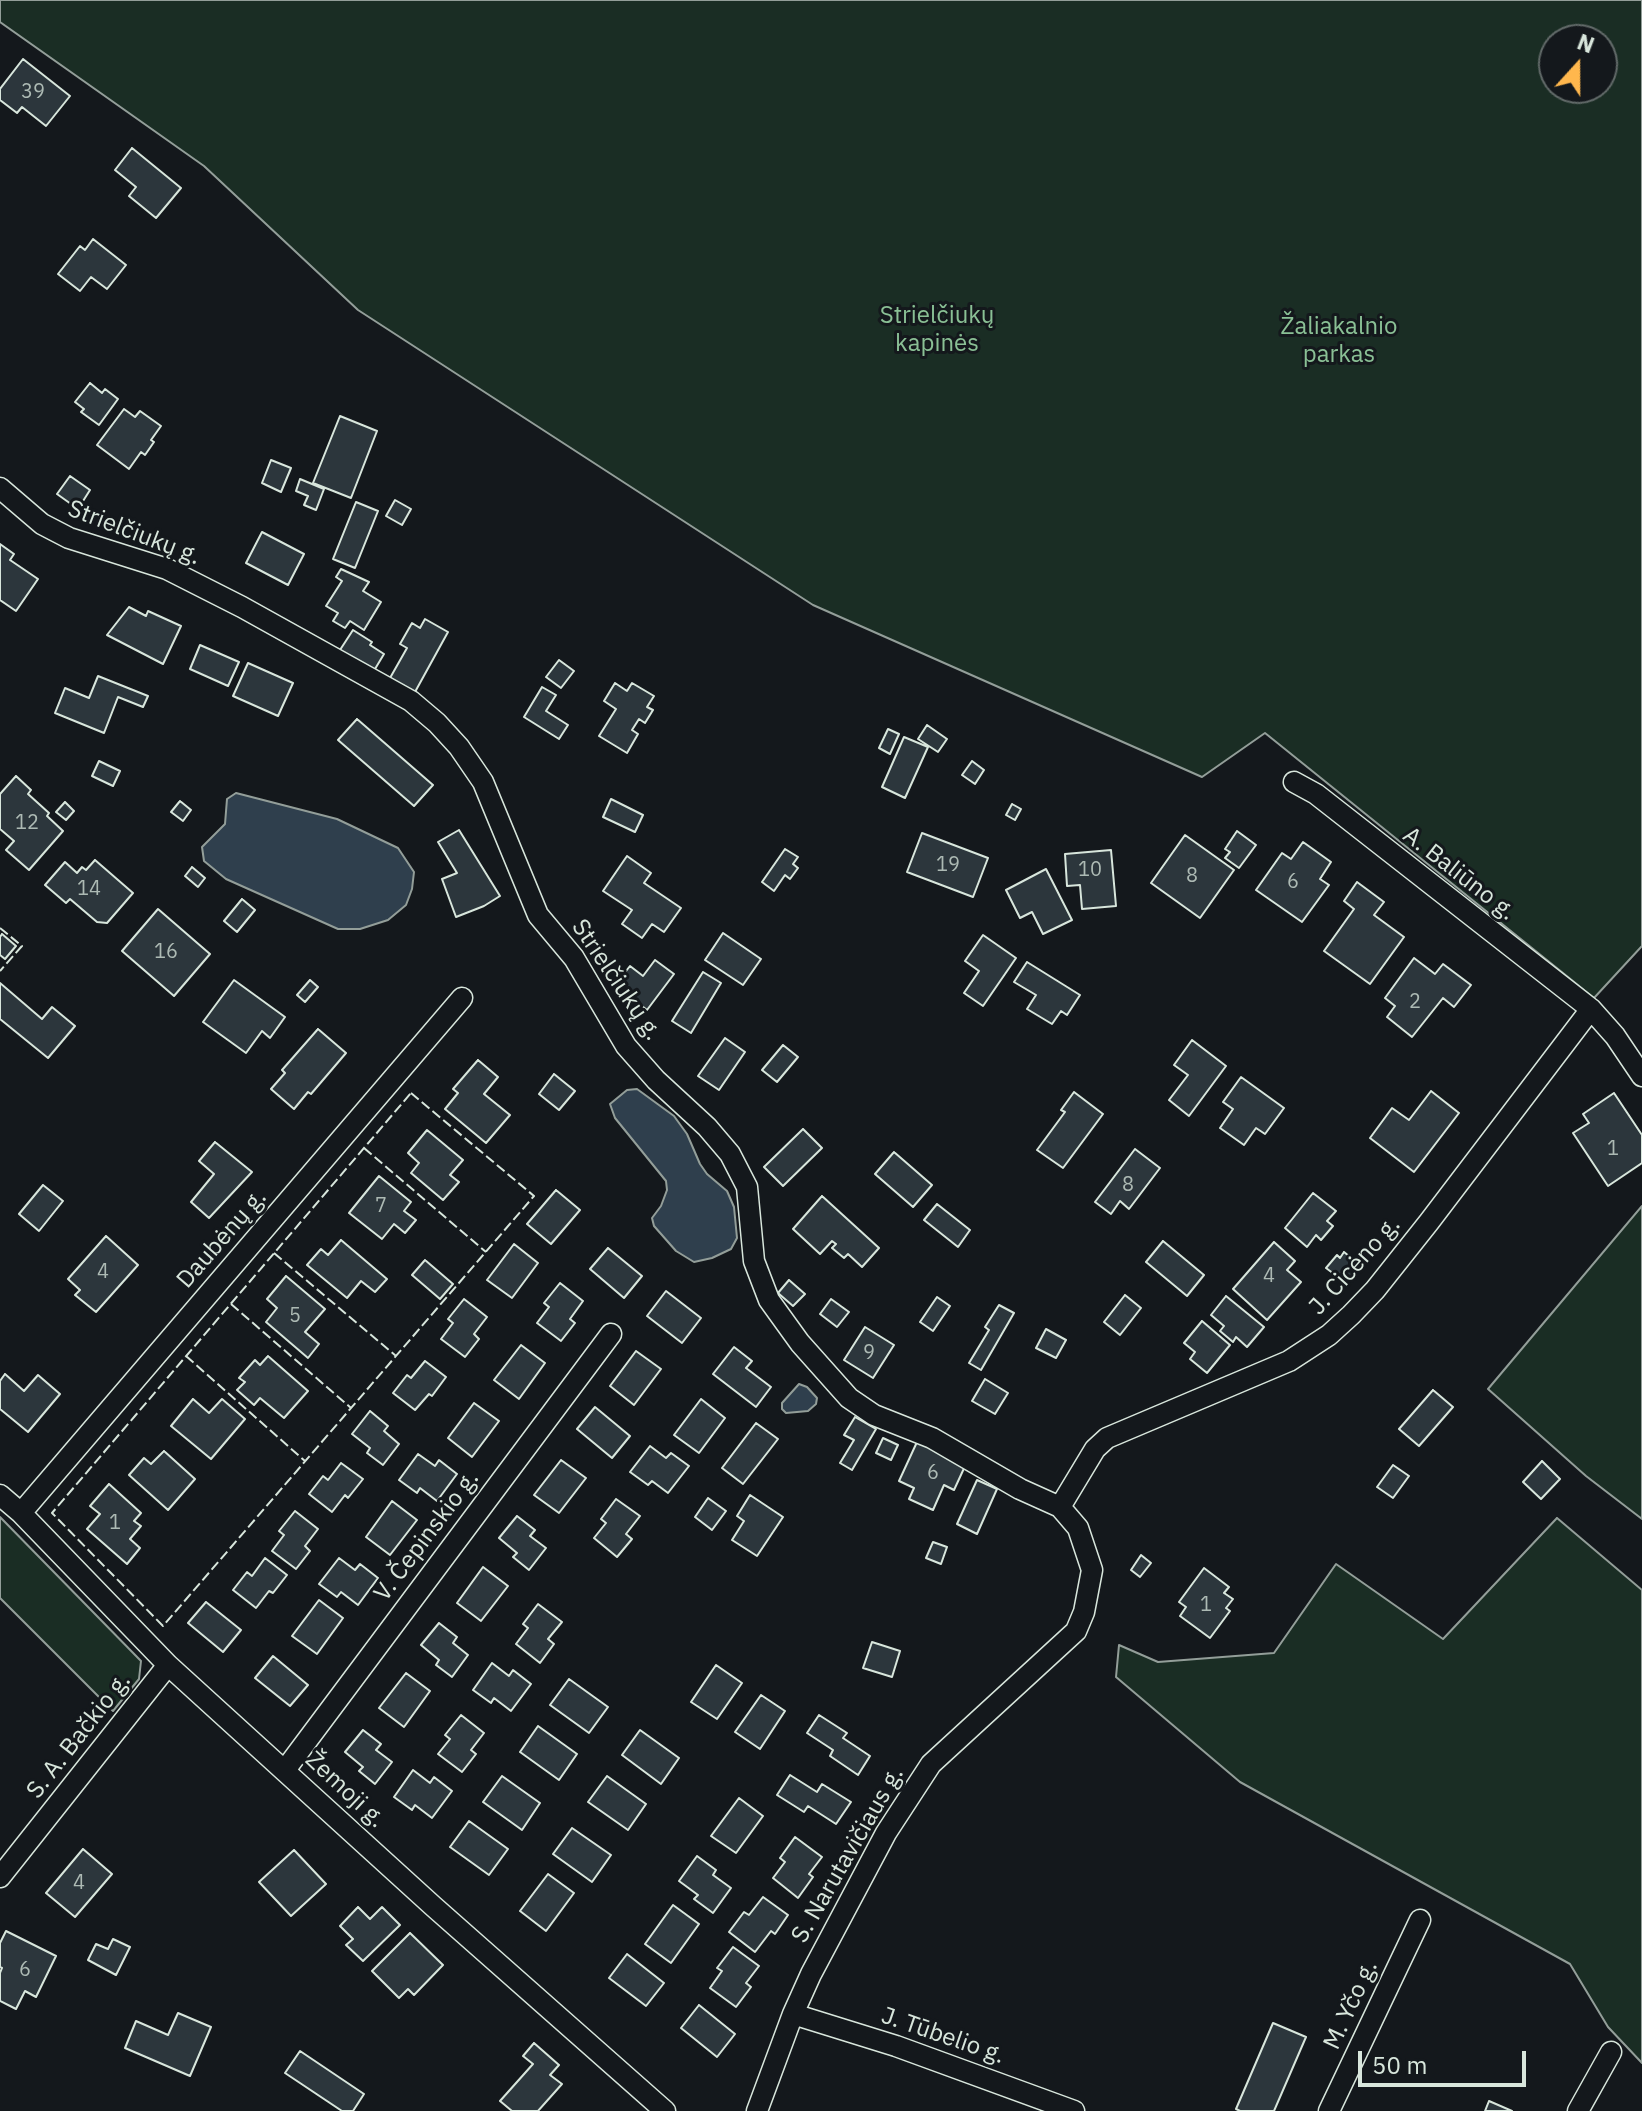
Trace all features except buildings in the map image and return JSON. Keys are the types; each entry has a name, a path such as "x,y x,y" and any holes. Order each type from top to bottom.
{"street":[{"name":"Strielčiukų g.","path":"0,488 42,524 69,538 167,569 411,701 437,723 459,747 483,782 538,915 574,958 626,1046 730,1154 747,1187 754,1261 769,1300 800,1343 849,1398 874,1415 932,1438 1020,1489 1060,1507"},
{"name":"A. Baliūno g.","path":"1294,782 1316,794 1591,1009 1615,1036 1642,1076"},
{"name":"Daubėnų g.","path":"21,1513 462,998"},
{"name":"J. Cicėno g.","path":"1060,1507 1095,1449 1107,1438 1289,1361 1329,1335 1351,1315 1429,1222 1591,1009"},
{"name":"V. Čepinskio g.","path":"285,1770 611,1334"},
{"name":"Žemoji g.","path":"0,1495 168,1665 665,2111"},
{"name":"S. Narutavičiaus g.","path":"757,2111 793,2014 886,1833 931,1764 1076,1631 1084,1612 1092,1570 1078,1528 1060,1507"},
{"name":"S. A. Bačkio g.","path":"0,1877 168,1665"},
{"name":"M. Yčo g.","path":"1329,2111 1420,1920"},
{"name":"J. Tūbelio g.","path":"793,2014 896,2046 1074,2111"},
{"path":"1578,2111 1611,2052"}],"green space":[{"path":"0,0 1642,0 1642,946 1594,998 1265,733 1202,777 813,605 358,310 204,166 0,22"},
{"path":"1642,1206 1642,1519 1586,1476 1488,1389"},
{"path":"0,1517 141,1661 139,1679 113,1711 0,1598"},
{"path":"1557,1518 1642,1590 1642,2063 1608,2027 1570,1964 1240,1782 1116,1677 1119,1645 1158,1662 1274,1653 1336,1564 1443,1639"}],"water":[{"path":"236,793 337,819 398,848 414,872 406,905 388,920 360,929 338,929 226,879 204,861 202,847 225,824 227,799"},
{"path":"637,1089 674,1116 707,1174 727,1191 734,1207 737,1238 731,1249 694,1262 676,1251 654,1226 652,1218 661,1206 667,1190 666,1181 615,1118 610,1104 627,1090"},
{"path":"799,1384 807,1387 817,1398 816,1404 808,1411 786,1413 782,1403"}],"fence":[{"path":"0,928 22,946 0,971"},
{"path":"411,1093 534,1196 163,1626 52,1513 411,1093"},
{"path":"364,1148 486,1252"},
{"path":"274,1253 396,1356"},
{"path":"231,1304 351,1408"},
{"path":"186,1356 305,1461"}],"park label":[{"name":"Strielčiukų kapinės","path":"937,330"},
{"name":"Žaliakalnio parkas","path":"1339,341"}]}
